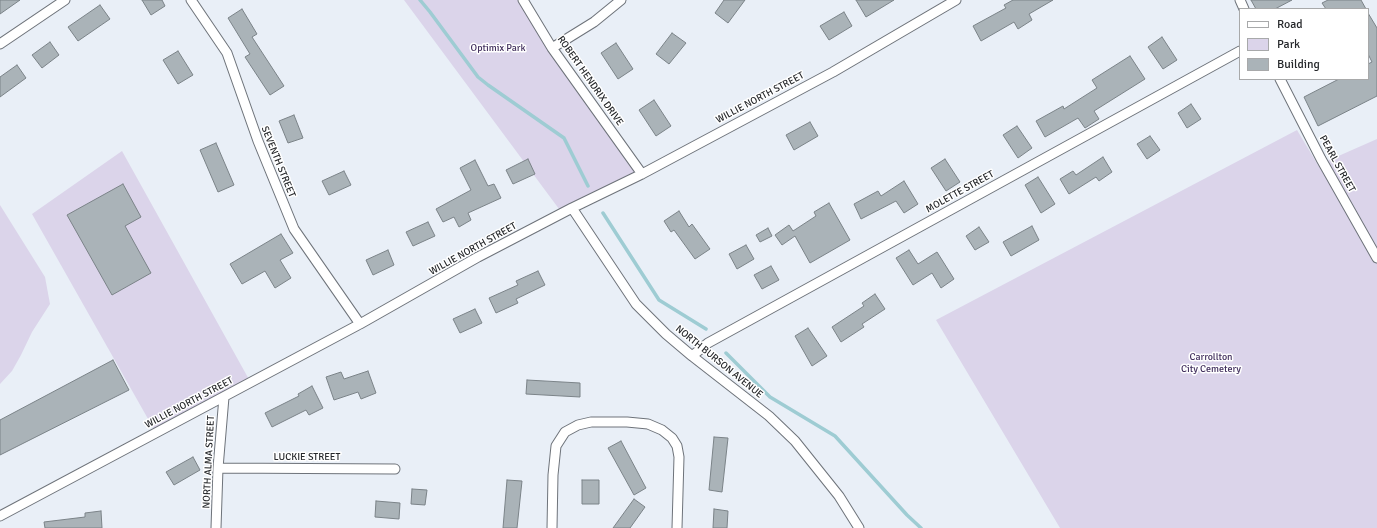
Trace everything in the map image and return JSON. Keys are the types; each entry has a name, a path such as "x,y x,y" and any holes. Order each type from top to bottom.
{"street":[{"path":"0,44 65,0"},
{"name":"SEVENTH STREET","path":"191,0 227,53 258,141 294,229 360,324"},
{"name":"ROBERT HENDRIX DRIVE","path":"523,0 552,48 642,174"},
{"path":"552,48 594,22 620,0"},
{"name":"WILLIE NORTH STREET","path":"0,516 360,324 478,257 572,208 642,174 833,72 956,0"},
{"name":"MOLETTE STREET","path":"692,356 708,343 1239,52"},
{"name":"PEARL STREET","path":"1281,80 1318,153 1377,258"},
{"name":"NORTH BURSON AVENUE","path":"572,208 636,304 666,334 768,416 795,441 839,496 859,528"},
{"name":"NORTH ALMA STREET","path":"216,528 218,468 224,397"},
{"path":"552,528 553,475 556,446 565,432 578,425 591,422 627,422 648,424 662,430 672,438 677,446 679,458 677,528"},
{"name":"LUCKIE STREET","path":"218,468 395,469"}],"green space":[{"name":"Optimix Park","path":"404,0 523,0 642,174 562,213"},
{"name":"Carrollton City Cemetery","path":"1297,130 1318,165 1377,139 1377,528 1060,528 936,320"},
{"path":"122,151 251,383 156,433 32,214"},
{"path":"0,205 45,277 50,304 32,332 12,371 0,384"}],"building":[{"path":"0,0 20,0 0,14"},
{"path":"142,0 162,0 165,6 151,15"},
{"path":"724,0 745,0 728,23 715,13"},
{"path":"856,0 894,0 866,17"},
{"path":"1013,0 1053,0 1029,14 1032,20 1018,29 1014,22 981,41 973,26 1006,8 1004,5"},
{"path":"1251,0 1292,0 1277,8 1255,8"},
{"path":"1328,0 1361,0 1365,8 1325,8 1322,3"},
{"path":"100,5 110,19 78,41 68,27"},
{"path":"242,9 257,34 252,37 284,86 270,95 245,57 250,54 228,18"},
{"path":"844,12 852,26 829,40 820,26"},
{"path":"1369,15 1377,28 1377,96 1318,126 1304,97 1337,80 1369,80 1369,64 1372,62 1369,56"},
{"path":"672,33 686,43 669,64 656,54"},
{"path":"1162,37 1177,60 1163,69 1148,47"},
{"path":"50,42 59,55 42,68 32,55"},
{"path":"616,43 633,69 618,79 601,53"},
{"path":"178,51 193,75 178,84 163,60"},
{"path":"1130,56 1145,79 1094,111 1099,119 1085,128 1078,118 1045,137 1036,121 1063,106 1064,109 1097,88 1092,80"},
{"path":"17,65 26,78 0,97 0,77"},
{"path":"654,100 671,126 656,136 639,110"},
{"path":"1191,104 1201,119 1187,128 1178,113"},
{"path":"294,115 303,138 288,143 279,121"},
{"path":"810,122 818,136 794,150 786,135"},
{"path":"1017,126 1032,148 1018,158 1003,135"},
{"path":"1150,136 1160,150 1147,159 1137,144"},
{"path":"216,143 234,185 218,192 200,150"},
{"path":"1103,157 1112,172 1099,181 1096,177 1069,194 1060,179 1073,171 1076,175"},
{"path":"528,159 535,174 513,184 506,170"},
{"path":"945,159 960,182 946,191 931,168"},
{"path":"475,160 488,186 494,184 501,198 468,213 471,220 459,227 454,217 443,222 436,209 471,190 460,168"},
{"path":"344,171 351,185 329,195 322,181"},
{"path":"1038,177 1055,204 1041,213 1025,185"},
{"path":"904,181 918,204 904,213 896,201 861,219 854,204 878,191 881,196"},
{"path":"123,184 141,217 125,226 151,273 112,295 67,215"},
{"path":"829,203 850,240 810,263 795,236 782,245 775,235 789,225 793,231 816,216 814,212"},
{"path":"679,211 689,227 692,224 710,249 695,259 674,230 671,232 664,221"},
{"path":"428,222 435,236 413,246 406,232"},
{"path":"1032,226 1039,240 1011,256 1003,242"},
{"path":"979,227 989,242 975,250 966,236"},
{"path":"768,228 772,236 760,242 756,235"},
{"path":"281,234 293,253 280,260 291,278 275,288 265,271 242,284 230,264"},
{"path":"746,245 754,259 737,269 729,254"},
{"path":"388,250 394,265 373,275 366,260"},
{"path":"909,250 918,264 937,252 954,279 941,288 932,273 913,285 896,258"},
{"path":"771,266 779,280 762,289 754,275"},
{"path":"538,271 545,285 516,299 518,303 496,313 489,298 518,285 516,281"},
{"path":"875,294 885,309 862,324 864,327 841,342 832,327 864,306 862,303"},
{"path":"475,309 482,323 460,333 453,319"},
{"path":"808,328 827,356 812,366 795,336"},
{"path":"113,360 129,390 0,455 0,420"},
{"path":"368,371 376,393 361,399 358,392 334,400 326,377 341,372 344,379"},
{"path":"527,380 580,383 580,397 526,394"},
{"path":"312,386 323,408 309,415 306,410 272,427 265,413 299,396 298,394"},
{"path":"714,437 728,438 722,492 709,490"},
{"path":"621,441 646,488 634,495 608,448"},
{"path":"193,457 200,470 174,485 166,472"},
{"path":"507,480 522,481 517,528 503,528"},
{"path":"582,480 599,480 599,504 582,504"},
{"path":"412,489 427,490 425,505 411,504"},
{"path":"634,499 645,507 630,528 613,528"},
{"path":"376,501 400,503 399,519 375,517"},
{"path":"714,509 728,511 727,528 713,528"},
{"path":"101,511 102,528 45,528 44,522 85,517 85,513"}],"waterway":[{"path":"420,0 478,77 564,138 588,186"},
{"path":"603,213 659,300 706,329"},
{"path":"726,353 770,397 835,436 907,515 921,528"}]}
